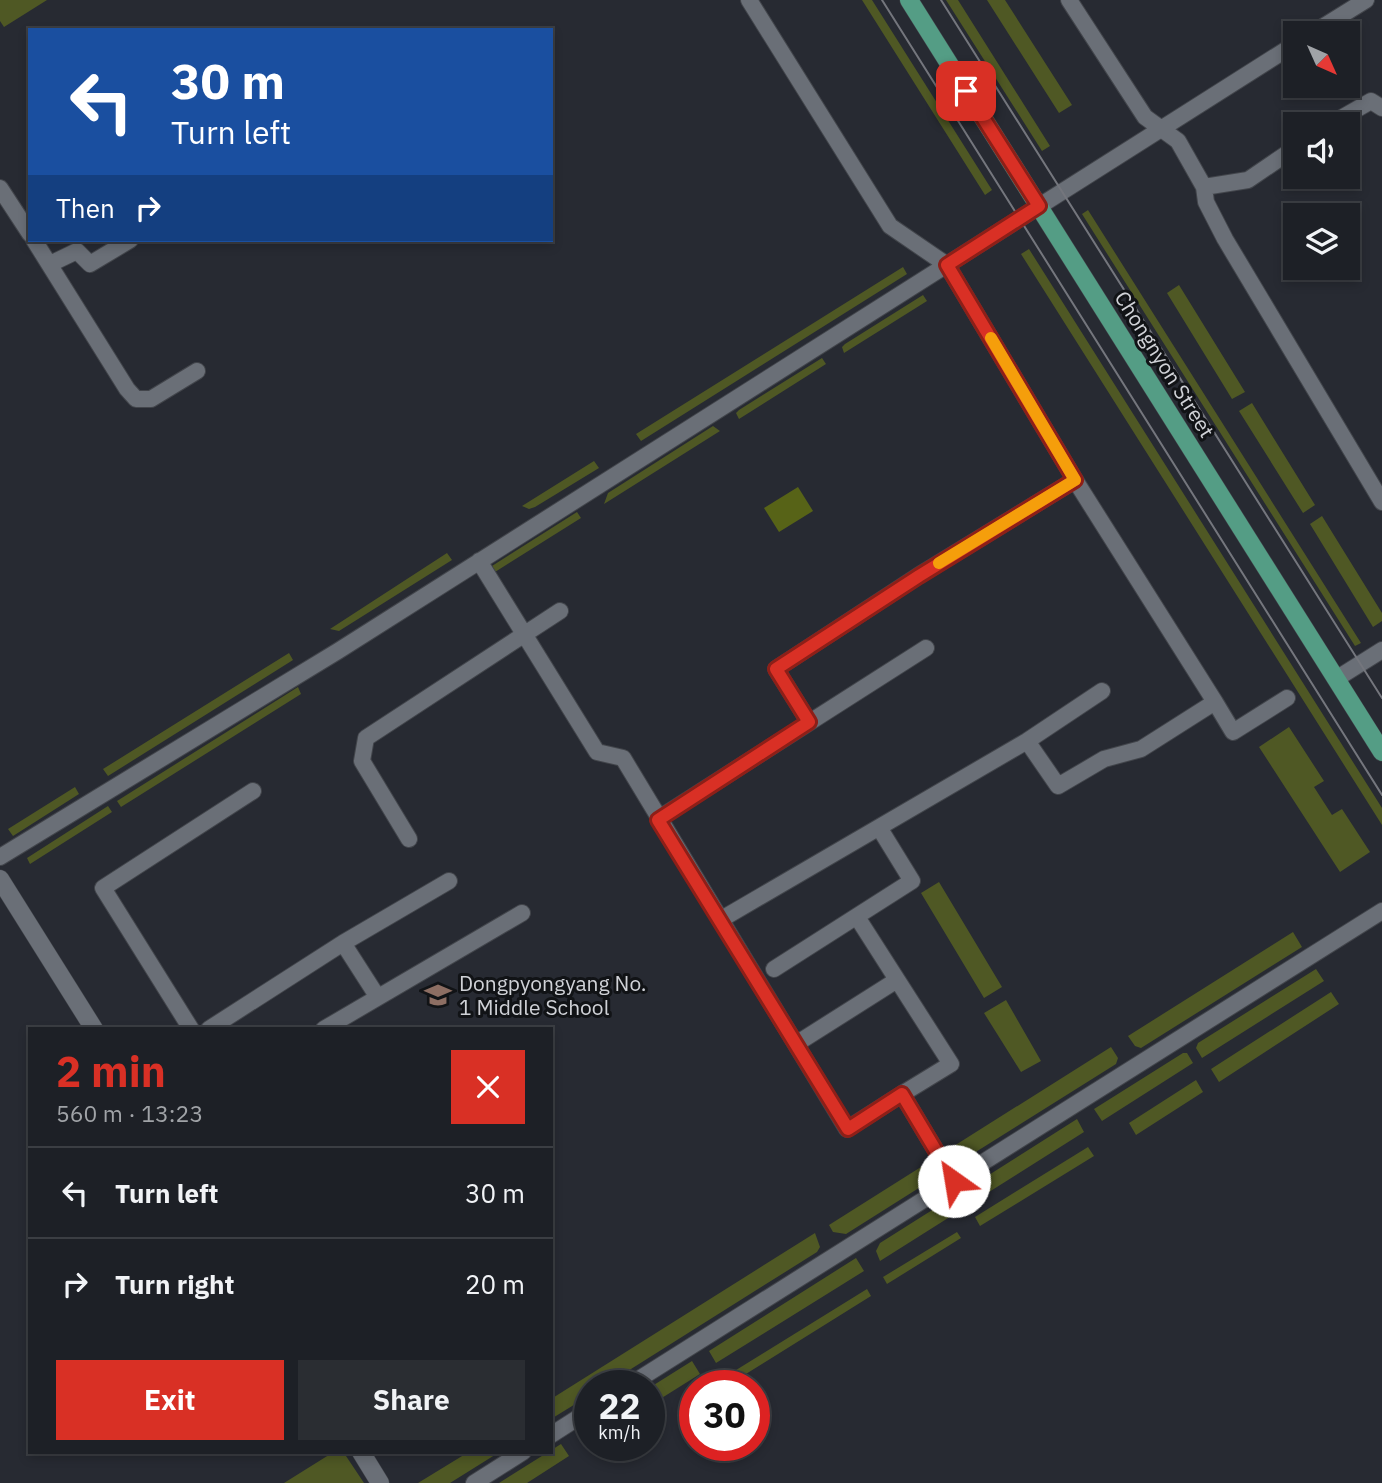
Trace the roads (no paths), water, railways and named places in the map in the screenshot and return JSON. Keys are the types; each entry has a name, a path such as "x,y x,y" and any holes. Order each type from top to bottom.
{"main road":[{"name":"Chongnyon Street","path":"909,0 1382,752"}],"street":[{"path":"749,0 890,226 947,265 1075,480 1233,732 1287,698"},
{"path":"1069,0 1145,117 1178,141 1204,187 1206,202 1225,239 1382,502"},
{"path":"1332,21 1366,0"},
{"path":"0,857 479,561 1283,51"},
{"path":"1352,112 1371,101 1382,108"},
{"path":"1204,187 1248,180 1283,156"},
{"path":"0,188 28,230"},
{"path":"35,242 127,389 136,399 151,399 197,371"},
{"path":"50,264 77,251 90,264 127,242"},
{"path":"809,722 776,669 919,576 1075,480"},
{"path":"479,561 597,752 623,758 658,820 848,1129 951,1064 857,917"},
{"path":"409,838 362,761 366,738 560,611"},
{"path":"658,820 926,648"},
{"path":"1336,679 1382,650"},
{"path":"720,920 1027,741 1102,691"},
{"path":"1027,741 1058,786 1104,759 1141,749 1215,702"},
{"path":"190,1027 103,888 253,791"},
{"path":"774,969 912,881 880,829"},
{"path":"0,879 93,1027"},
{"path":"212,1027 343,943 449,881"},
{"path":"653,1370 1382,911"},
{"path":"327,1027 522,913"},
{"path":"343,943 377,996"},
{"path":"796,1044 897,980"},
{"path":"902,1094 954,1181"},
{"path":"553,1434 574,1420"},
{"path":"361,1454 380,1483"},
{"path":"474,1483 520,1454"}],"tram line":[{"path":"882,0 1382,795"},
{"path":"941,0 1382,698"}],"place":[{"name":"Dongpyongyang No. 1 Middle School","path":"438,995"}]}
